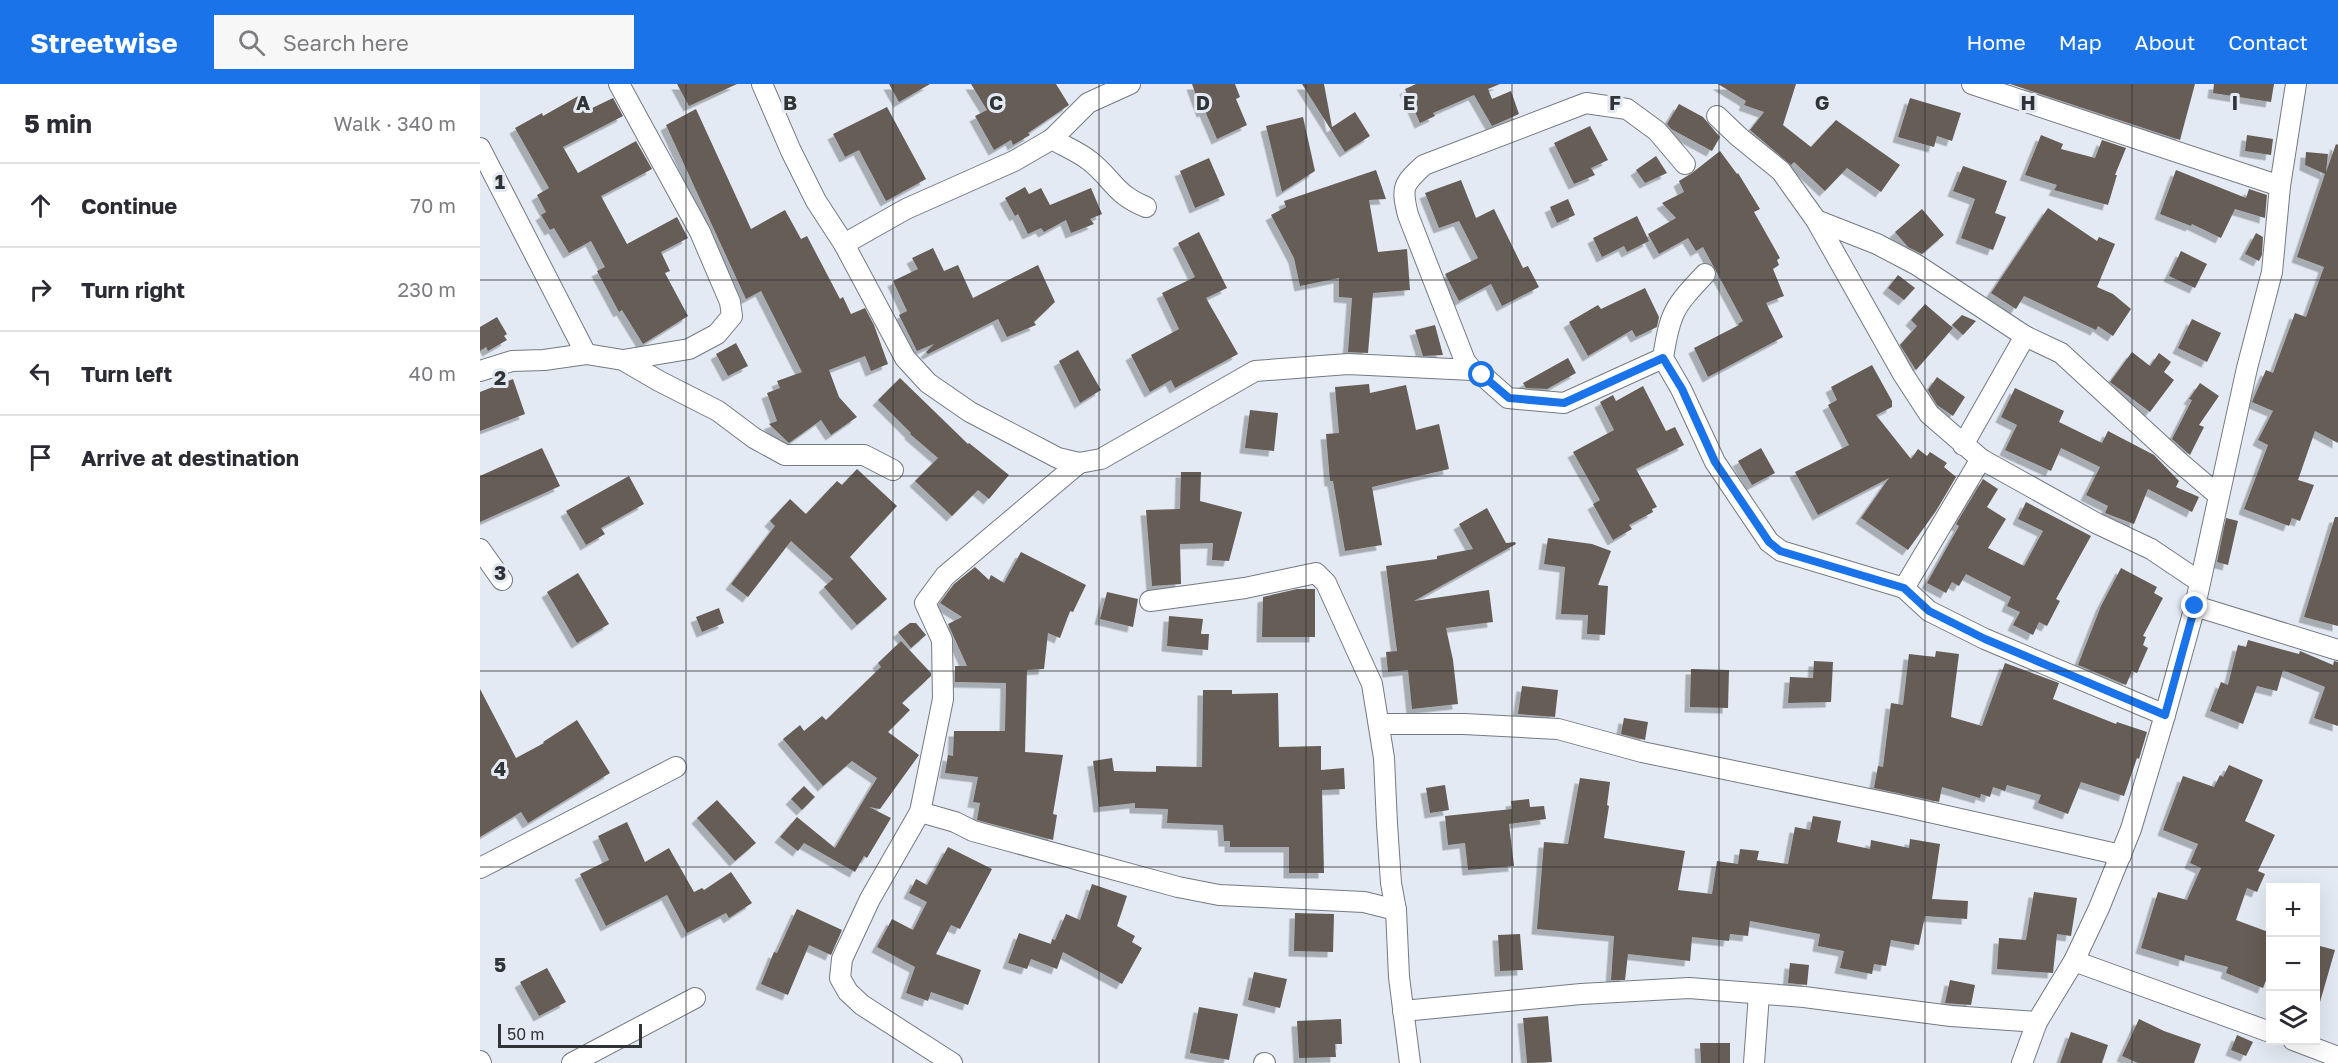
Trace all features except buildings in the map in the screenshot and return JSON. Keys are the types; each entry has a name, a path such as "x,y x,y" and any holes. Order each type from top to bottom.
{"street":[{"path":"480,371 512,360 544,360 586,354 623,360 690,349 717,334 732,316 730,302 700,232 619,84"},
{"path":"762,84 816,201 844,244 905,357 916,372 970,412 1058,458 1079,463 1101,459 1255,371 1348,364 1472,370 1482,375 1509,398 1564,403 1663,358"},
{"path":"844,244 906,209 1014,161 1052,139 1088,103 1130,84"},
{"path":"1972,84 2280,186"},
{"path":"2022,1063 2037,1022 2074,961 2121,855 2165,715 2195,606 2247,368 2272,272 2280,186 2296,84"},
{"path":"1472,370 1465,361 1408,215 1402,194 1407,181 1425,165 1586,103 1627,109 1658,131 1685,164"},
{"path":"1717,116 1781,171 1816,220 1903,374 1929,414 1981,459 2086,518 2151,549 2200,582"},
{"path":"1052,139 1090,161 1116,189 1130,200 1146,207"},
{"path":"480,148 586,354"},
{"path":"1816,220 1877,244 1917,265 2025,336 2061,353 2218,495"},
{"path":"1705,274 1678,303 1669,323 1663,358 1682,389 1715,462 1769,542 1780,551 1904,588 1929,611 1985,639 2165,715"},
{"path":"1963,445 2025,336"},
{"path":"623,360 718,411 754,438 785,455 864,455 892,471"},
{"path":"1904,588 1981,459"},
{"path":"952,1063 862,1005 848,992 840,978 842,959 870,898 920,812 943,699 942,640 926,603 945,576 1079,463"},
{"path":"480,549 502,580"},
{"path":"1150,601 1245,588 1316,573 1326,583 1372,684 1384,758 1389,859 1410,1063"},
{"path":"2195,606 2338,650"},
{"path":"1379,724 1464,724 1558,729 1642,752 1898,805 2121,855"},
{"path":"480,868 676,767"},
{"path":"920,812 955,822 973,831 1178,887 1219,895 1364,902 1395,910"},
{"path":"2074,961 2266,1030"},
{"path":"1403,1011 1581,994 1689,988 1804,997 1951,1016 2037,1022"},
{"path":"1754,1063 1759,993"},
{"path":"572,1063 694,998"},
{"path":"2304,1045 2338,1057"}],"route":[{"path":"1482,375 1509,398 1564,403 1663,358 1682,389 1715,462 1769,542 1780,551 1904,588 1929,611 1985,639 2165,715 2195,606"}]}
